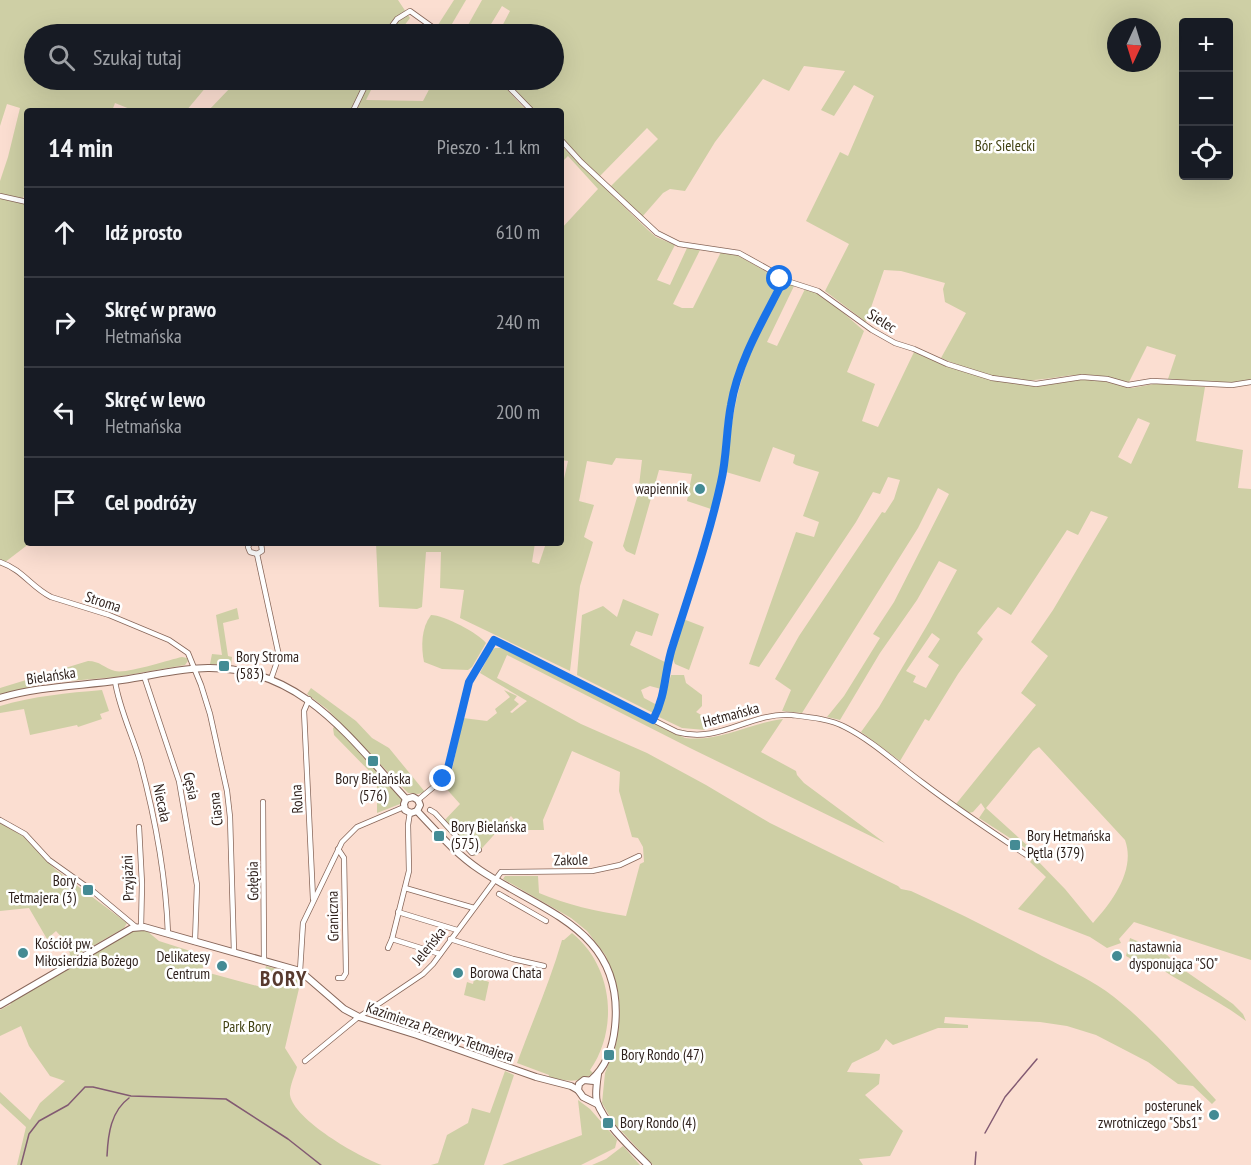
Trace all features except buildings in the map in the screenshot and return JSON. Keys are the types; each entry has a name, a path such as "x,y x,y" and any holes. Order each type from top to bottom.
{"street":[{"path":"393,24 410,11 428,24"},
{"path":"354,108 363,90"},
{"path":"512,90 529,108"},
{"path":"564,143 657,233 679,244 739,253 775,273 780,279 780,287 754,337 740,371 731,404 722,481 692,586 671,648 661,704 653,720"},
{"path":"0,196 24,201"},
{"name":"Sielec","path":"780,287 790,282 808,286 895,343 947,364 992,378 1036,384 1082,376 1128,386 1152,381 1232,385 1251,382"},
{"path":"248,546 250,552 257,554"},
{"path":"257,554 261,551 261,546"},
{"path":"257,554 279,656 271,680"},
{"name":"Stroma","path":"0,562 21,572 43,593 51,597 109,615 178,645 186,651 194,668"},
{"name":"Hetmańska","path":"418,800 443,779 447,772 469,682 494,640 677,732 694,736 710,735 758,719 794,715 838,724 861,737 972,820 1028,856"},
{"name":"Bielańska","path":"0,699 45,688 115,681 194,668 232,669 271,680 309,699 336,722 406,799"},
{"name":"Ciasna","path":"194,668 210,714 227,791 230,817 234,952"},
{"name":"Gęsia","path":"144,676 179,782 197,885 195,942"},
{"name":"Niecała","path":"115,681 116,692 134,740 148,794 166,885 168,934"},
{"name":"Rolna","path":"309,699 304,711 313,899"},
{"path":"404,807 406,799 413,797 418,800 420,805 417,811 410,813"},
{"name":"Gołębia","path":"263,802 264,960"},
{"path":"404,807 410,813"},
{"path":"300,971 303,923 338,849 357,826 404,807"},
{"path":"430,810 439,816 472,853 479,849"},
{"path":"417,811 461,855 495,879 562,917 581,931 598,953 607,969 615,996 615,1026 610,1049 593,1081"},
{"path":"388,948 409,871 410,813"},
{"path":"430,825 439,816"},
{"name":"Kazimierza Przerwy-Tetmajera","path":"0,820 25,834 49,860 138,927 300,971 344,1009 359,1017 546,1081 579,1087"},
{"name":"Przyjaźni","path":"138,927 142,884 139,827"},
{"name":"Graniczna","path":"338,849 344,858 346,973 343,978 338,978"},
{"name":"Zakole","path":"501,873 592,871 620,865 639,856"},
{"name":"Jeleńska","path":"305,1061 359,1017 423,974 501,873"},
{"path":"405,888 474,908"},
{"path":"499,894 546,921"},
{"path":"399,912 457,930"},
{"path":"0,1005 138,927"},
{"path":"392,939 440,954"},
{"path":"450,939 513,959 544,966"},
{"path":"593,1081 584,1080 579,1087 583,1097 593,1097"},
{"path":"593,1081 598,1090 593,1097"},
{"path":"593,1097 613,1127 647,1165"}],"green space":[{"path":"0,0 398,0 410,18 406,24 24,24 24,90 204,90 189,108 128,108 115,103 113,108 24,108 24,546 26,546 0,566 0,181 20,108 7,104 0,126"},
{"path":"454,0 466,0 452,24 439,24"},
{"name":"Bór Sielecki","path":"482,0 1251,0 1251,380 1228,383 1168,379 1176,355 1147,346 1129,382 1092,375 1027,380 994,376 941,358 966,313 945,302 943,289 945,283 901,271 884,270 866,322 825,291 849,244 806,221 840,152 848,156 874,96 854,85 834,116 821,110 845,71 804,66 789,91 763,79 715,142 685,191 670,189 663,193 642,217 611,186 658,139 647,128 600,176 564,140 564,108 531,108 514,90 564,90 564,24 503,24 510,11 502,6 491,24 469,24"},
{"path":"228,90 371,90 366,100 423,101 429,90 508,90 525,108 211,108"},
{"path":"564,148 656,237 675,245 657,280 670,285 687,248 700,250 673,304 682,308 693,308 721,252 739,256 774,276 776,282 776,290 745,352 735,381 725,422 720,474 711,509 687,501 692,474 659,470 635,555 626,551 623,546 638,494 642,460 616,458 612,465 587,461 579,501 594,505 584,537 593,542 580,586 570,671 460,618 464,590 440,588 441,552 426,552 422,607 417,609 379,607 376,546 535,546 532,562 539,564 545,546 564,546 564,479 568,461 564,460 564,226 598,189 568,156 564,160"},
{"path":"789,284 795,284 767,342 777,346 806,287 830,301 864,331 847,372 875,384 862,421 878,427 914,352 946,366 989,379 1017,384 1036,385 1075,378 1094,379 1132,388 1159,383 1205,387 1196,441 1243,450 1238,488 1251,489 1251,960 1134,922 1119,939 1121,943 1107,948 1090,937 1018,909 1046,877 1030,862 1034,857 1093,923 1108,905 1120,885 1127,863 1128,851 1125,840 1039,747 1033,751 986,808 1029,847 1027,849 979,818 985,809 981,803 969,813 956,804 1036,705 1021,693 1048,656 1031,642 1053,610 1108,517 1091,511 1078,535 1067,530 1011,615 998,607 977,633 983,639 929,721 925,719 900,761 861,732 879,707 957,570 939,561 917,600 880,653 840,720 827,717 844,696 880,638 873,634 894,602 949,494 938,488 918,528 802,713 782,711 791,690 775,679 799,636 882,512 885,513 894,499 900,480 888,477 880,494 873,492 856,522 759,667 749,664 796,532 814,537 819,522 803,516 819,472 793,463 795,455 773,447 760,482 726,472 735,409 750,353 777,297","holes":["1138,418 1150,423 1131,464 1118,457","932,633 940,639 928,657 939,665 926,688 913,682 916,676 906,671"]},
{"path":"623,599 659,614 652,636 636,631 630,645 667,663 661,689 650,686 641,690 644,698 657,705 653,713 577,675 582,615 603,606 617,617"},
{"path":"237,608 239,619 223,623 228,656 232,657 231,665 210,664 212,654 222,655 216,615"},
{"path":"431,615 460,625 486,643 468,670 442,669 424,662 423,638 425,626"},
{"path":"683,619 704,627 689,670 675,664 672,657"},
{"path":"495,648 504,648 685,738 722,735 783,719 761,752 796,771 804,783 885,843 507,655 497,678 581,724 647,753 770,823 901,889 911,891 977,922 1091,981 1136,1015 1216,1100 1212,1104 1193,1086 1178,1084 1148,1062 1096,1035 1067,1026 1040,1022 945,1017 944,1023 968,1025 968,1028 938,1028 893,1045 886,1039 879,1050 852,1063 847,1072 880,1074 879,1084 865,1095 903,1131 890,1156 859,1159 863,1165 653,1165 613,1122 602,1103 605,1073 616,1045 620,1013 616,982 606,956 587,931 571,918 503,879 505,876 538,876 539,893 582,907 626,916 640,864 644,862 643,847 638,838 632,837 619,791 620,772 572,751 543,820 544,830 523,830 511,816 475,856 441,824 460,804 443,785 451,775 463,718 487,721 497,713 495,709 510,697 504,690 517,696 514,700 519,704 510,712 512,713 527,701 480,673 491,651"},
{"path":"182,657 187,658 185,665 116,677 47,683 0,694 0,688 88,661 121,671 138,669"},
{"path":"671,675 684,675 686,683 702,695 702,706 696,712 705,717 705,730 682,728 659,717"},
{"path":"311,688 356,721 372,738 389,748 425,792 408,793 327,709 307,694"},
{"path":"102,690 109,711 100,714 102,719 78,727 77,725 30,735 24,709 0,713 0,706 25,700"},
{"path":"336,725 403,800 400,804 377,813 377,779 334,735 333,728"},
{"path":"0,823 23,836 55,869 127,923 124,928 65,962 70,954 66,942 56,931 47,939 29,908 0,911"},
{"name":"Park Bory","path":"138,930 147,931 159,941 206,956 202,971 261,987 266,966 296,974 304,979 301,980 285,1048 297,1067 290,1092 294,1105 329,1136 358,1154 382,1165 17,1165 26,1127 0,1103 0,1092 30,1120 40,1103 65,1081 50,1076 29,1046 21,1026 0,1036 0,1010 11,1004 10,1002"},
{"path":"572,933 586,947 596,963 607,998 608,1017 599,1054 590,1070 593,1073 583,1079 572,1081 549,1077 549,1075 517,1063 562,940"},
{"path":"1130,938 1165,953 1181,968 1233,1004 1243,1014 1246,1021 1151,962 1146,967 1126,956"},
{"path":"474,979 489,982 485,1001 464,995 467,982 473,984"},
{"path":"505,1071 514,1075 484,1165 431,1165 438,1163 447,1135 468,1123 472,1108 490,1113"},
{"path":"578,1100 590,1109 617,1140 615,1148 581,1165 502,1165 582,1135"},
{"path":"623,1146 640,1165 592,1165 606,1159"}],"waterway":[{"path":"985,1133 1005,1097 1037,1059"},
{"path":"21,1165 29,1134 39,1121 68,1105 85,1087 131,1096 226,1099 288,1139 321,1165"},
{"path":"107,1156 108,1139 114,1116 129,1098"},
{"path":"975,1165 976,1152"}],"place":[{"name":"wapiennik","path":"700,489"},
{"name":"Bory Stroma (583)","path":"224,666"},
{"name":"Bory Bielańska (576)","path":"373,761"},
{"name":"Bory Bielańska (575)","path":"439,836"},
{"name":"Bory Hetmańska Pętla (379)","path":"1015,845"},
{"name":"Bory Tetmajera (3)","path":"88,890"},
{"name":"Kościół pw. Miłosierdzia Bożego","path":"23,953"},
{"name":"nastawnia dysponująca \"SO\"","path":"1117,956"},
{"name":"Delikatesy Centrum","path":"222,966"},
{"name":"Borowa Chata","path":"458,973"},
{"name":"Bory Rondo (47)","path":"609,1055"},
{"name":"posterunek zwrotniczego \"Sbs1\"","path":"1214,1115"},
{"name":"Bory Rondo (4)","path":"608,1123"}],"district":[{"name":"BORY","path":"284,979"}],"route":[{"path":"443,779 447,772 469,682 494,640 653,720 661,704 671,648 692,586 722,481 731,404 740,371 754,337 780,287 780,279"}]}
